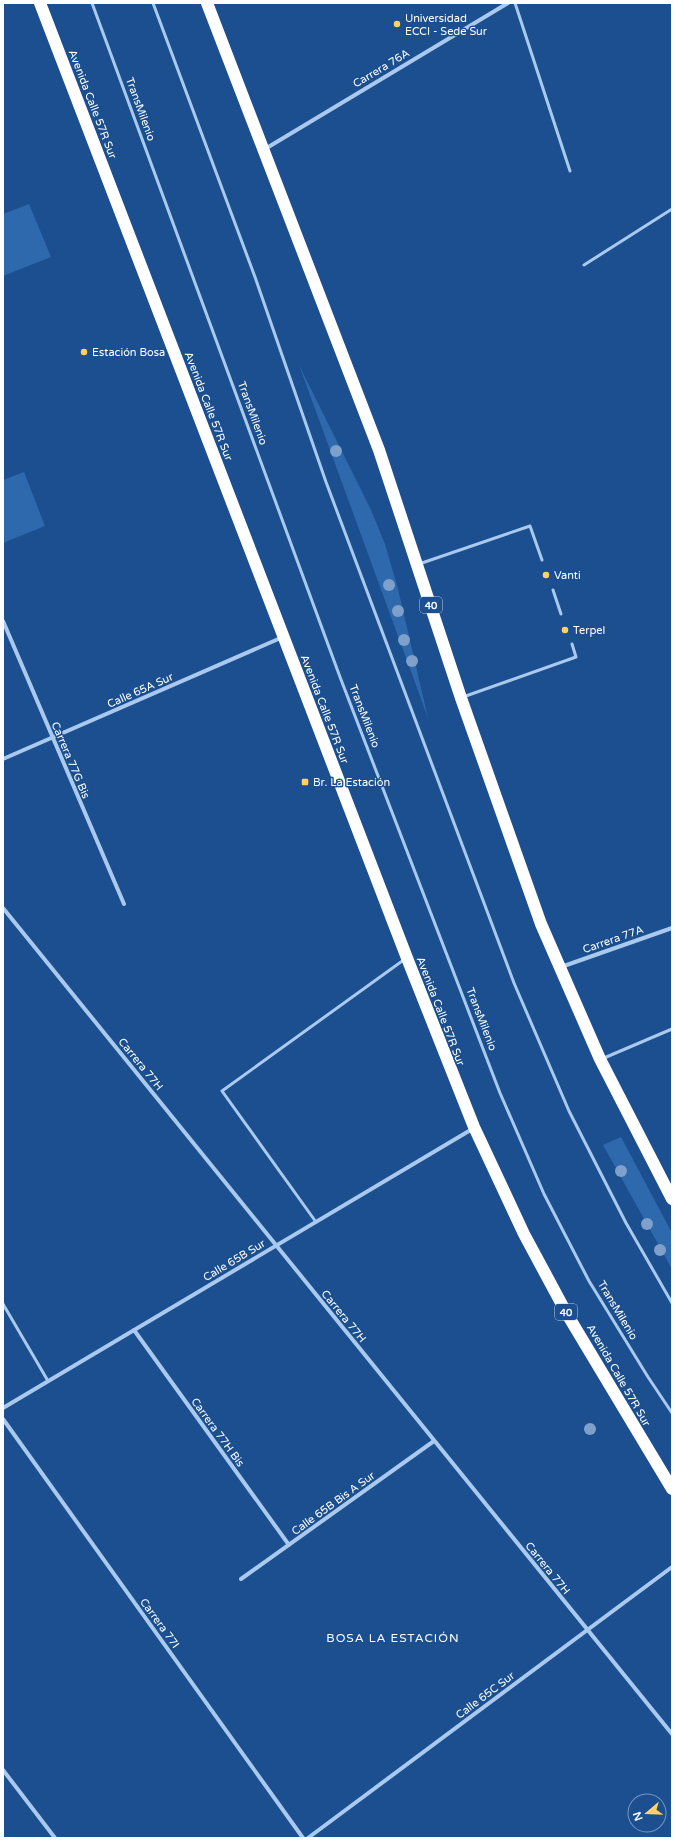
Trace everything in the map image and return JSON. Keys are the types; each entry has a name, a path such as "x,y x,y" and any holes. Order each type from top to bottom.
{"highway":[{"name":"Avenida Calle 57R Sur","path":"40,3 407,958 474,1127 521,1227 568,1314 672,1489"},
{"name":"40","path":"207,3 379,450 418,564 461,698 541,924 600,1059 672,1198"}],"street":[{"name":"Carrera 76A","path":"264,149 508,3"},
{"name":"Carrera 77G Bis","path":"3,621 124,904"},
{"name":"Calle 65A Sur","path":"3,759 283,636"},
{"name":"Carrera 77H","path":"3,908 672,1734"},
{"name":"Carrera 77A","path":"560,968 672,928"},
{"name":"Calle 65B Sur","path":"3,1408 474,1127"},
{"name":"Carrera 77H Bis","path":"134,1330 289,1545"},
{"name":"Carrera 77I","path":"3,1419 303,1838"},
{"name":"Calle 65B Bis A Sur","path":"242,1580 434,1441"},
{"name":"Calle 65C Sur","path":"308,1838 672,1567"},
{"path":"3,1770 55,1838"}],"lane":[{"name":"TransMilenio","path":"92,3 340,678 500,1093 544,1194 589,1281 672,1413"},
{"path":"153,3 255,276 326,482 514,983 569,1112 626,1223 672,1303"},
{"path":"516,3 570,171"},
{"path":"584,266 672,209"},
{"path":"418,564 530,526 542,560"},
{"path":"552,590 561,614"},
{"path":"461,698 576,657 572,644"},
{"path":"316,1222 222,1091 407,958"},
{"path":"600,1059 672,1029"},
{"path":"3,1304 48,1381"}],"shaded area":[{"path":"29,204 51,257 3,276 3,214"},
{"path":"299,365 371,510 385,544 398,589 428,718"},
{"path":"24,472 45,526 3,543 3,480"},
{"path":"621,1137 672,1233 672,1269 603,1145"}],"place":[{"name":"Universidad ECCI - Sede Sur","path":"397,24"},
{"name":"Estación Bosa","path":"84,352"},
{"name":"Vanti","path":"546,575"},
{"name":"Terpel","path":"565,630"},
{"name":"Br. La Estación","path":"305,782"}],"district":[{"name":"BOSA LA ESTACIÓN","path":"393,1638"}]}
